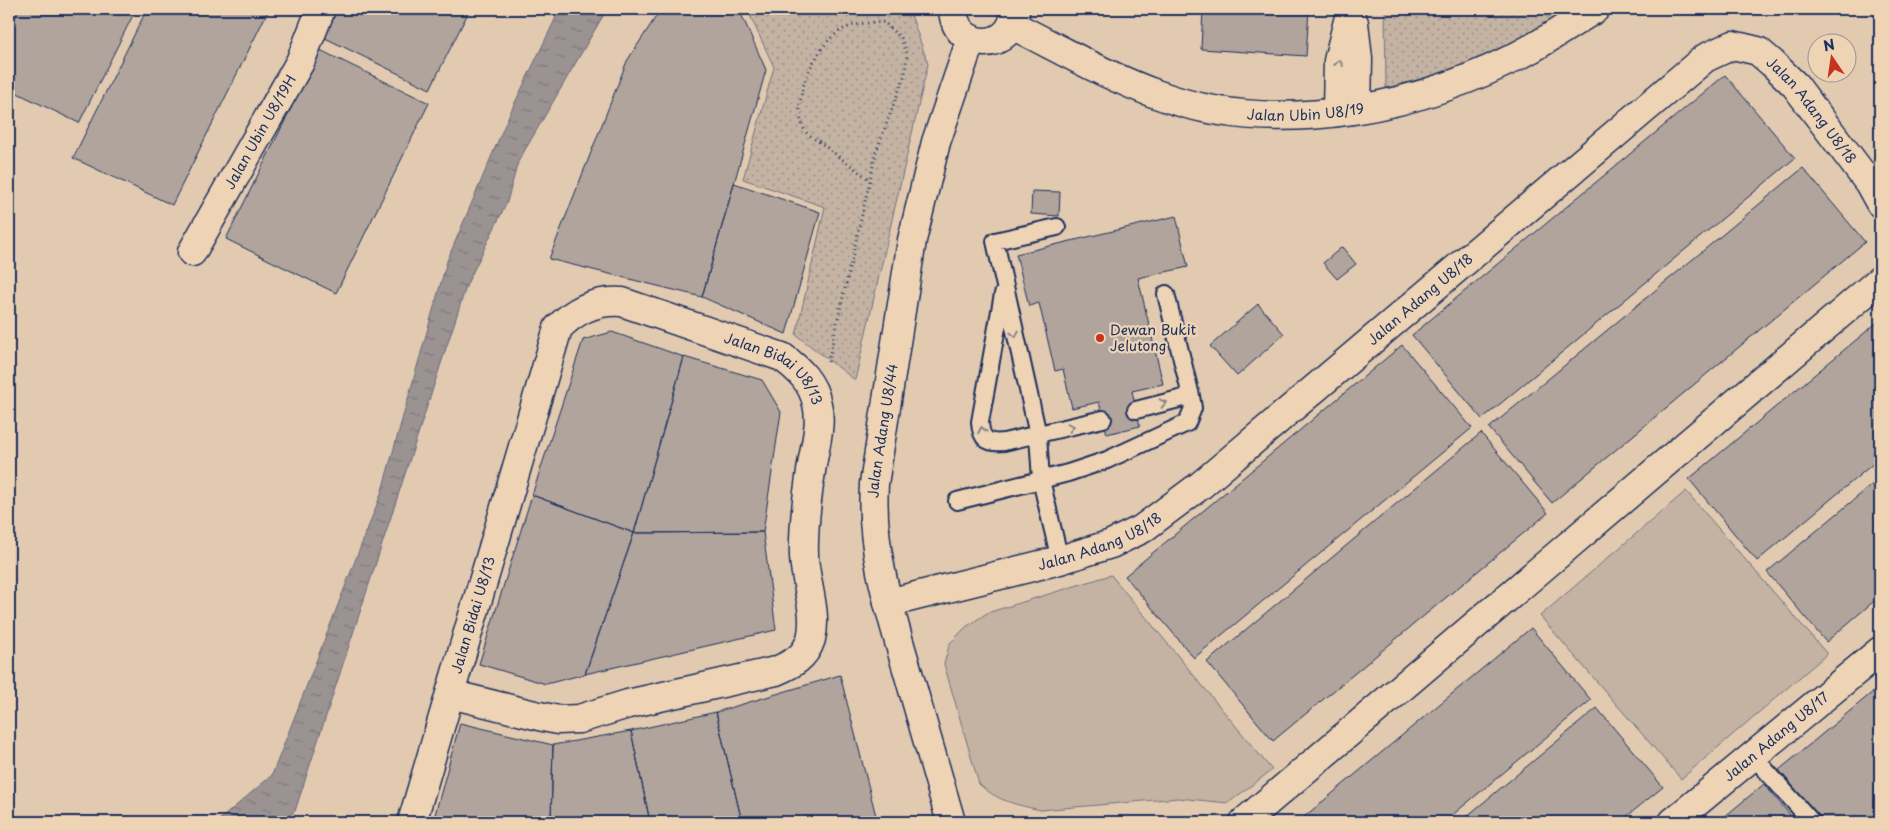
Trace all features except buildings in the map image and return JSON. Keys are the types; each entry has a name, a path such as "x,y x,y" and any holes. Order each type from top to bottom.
{"street":[{"name":"Jalan Ubin U8/19H","path":"192,252 300,62 321,9"},
{"path":"953,9 959,31 971,39 983,42 994,40 1004,34 1014,17"},
{"path":"1347,111 1358,59 1351,9"},
{"name":"Jalan Ubin U8/19","path":"1014,17 1132,83 1158,95 1185,103 1244,114 1273,116 1347,111 1434,91 1478,74 1533,48 1595,9"},
{"name":"Jalan Adang U8/44","path":"951,822 888,602 875,543 872,514 874,484 912,240 936,142 971,39"},
{"name":"Jalan Adang U8/18","path":"888,602 1060,560 1119,540 1142,529 1170,510 1705,58 1733,45 1758,51 1794,85 1869,183 1880,203"},
{"path":"1244,822 1880,280"},
{"name":"Jalan Bidai U8/13","path":"412,822 558,328 570,315 596,304 622,302 782,357 803,374 818,405 816,441 805,513 804,558 813,619 811,638 805,654 794,663 776,671 628,704 579,719 558,720 450,694"},
{"name":"Jalan Adang U8/17","path":"1673,822 1880,651"}],"lane":[{"path":"1056,227 995,241 1038,435 1041,480 1060,560"},
{"path":"1005,287 980,422 984,440 992,444 1103,419"},
{"path":"957,500 1041,480 1107,460 1187,423 1192,416 1191,396 1166,294"},
{"path":"1136,410 1191,396"},
{"path":"1753,756 1812,822"}],"path":[{"path":"818,405 870,180 876,152 906,74 907,54 901,38 884,22 861,24 841,30 829,39 816,54 801,97 800,110 806,132 870,180"}],"shaded area":[{"path":"747,9 909,9 928,64 855,380 796,335 825,207 743,179 774,67"},
{"path":"1385,9 1579,9 1478,64 1386,88"},
{"path":"1686,491 1827,654 1681,779 1540,616"},
{"path":"1111,575 1272,770 1228,803 1178,798 1041,810 1000,798 979,784 944,664 950,643 966,627 987,613"}],"water":[{"path":"560,9 607,9 518,162 507,202 467,284 295,811 283,822 217,822 272,775 381,494 447,261 509,115"}],"place":[{"name":"Dewan Bukit Jelutong","path":"1100,338"}]}
